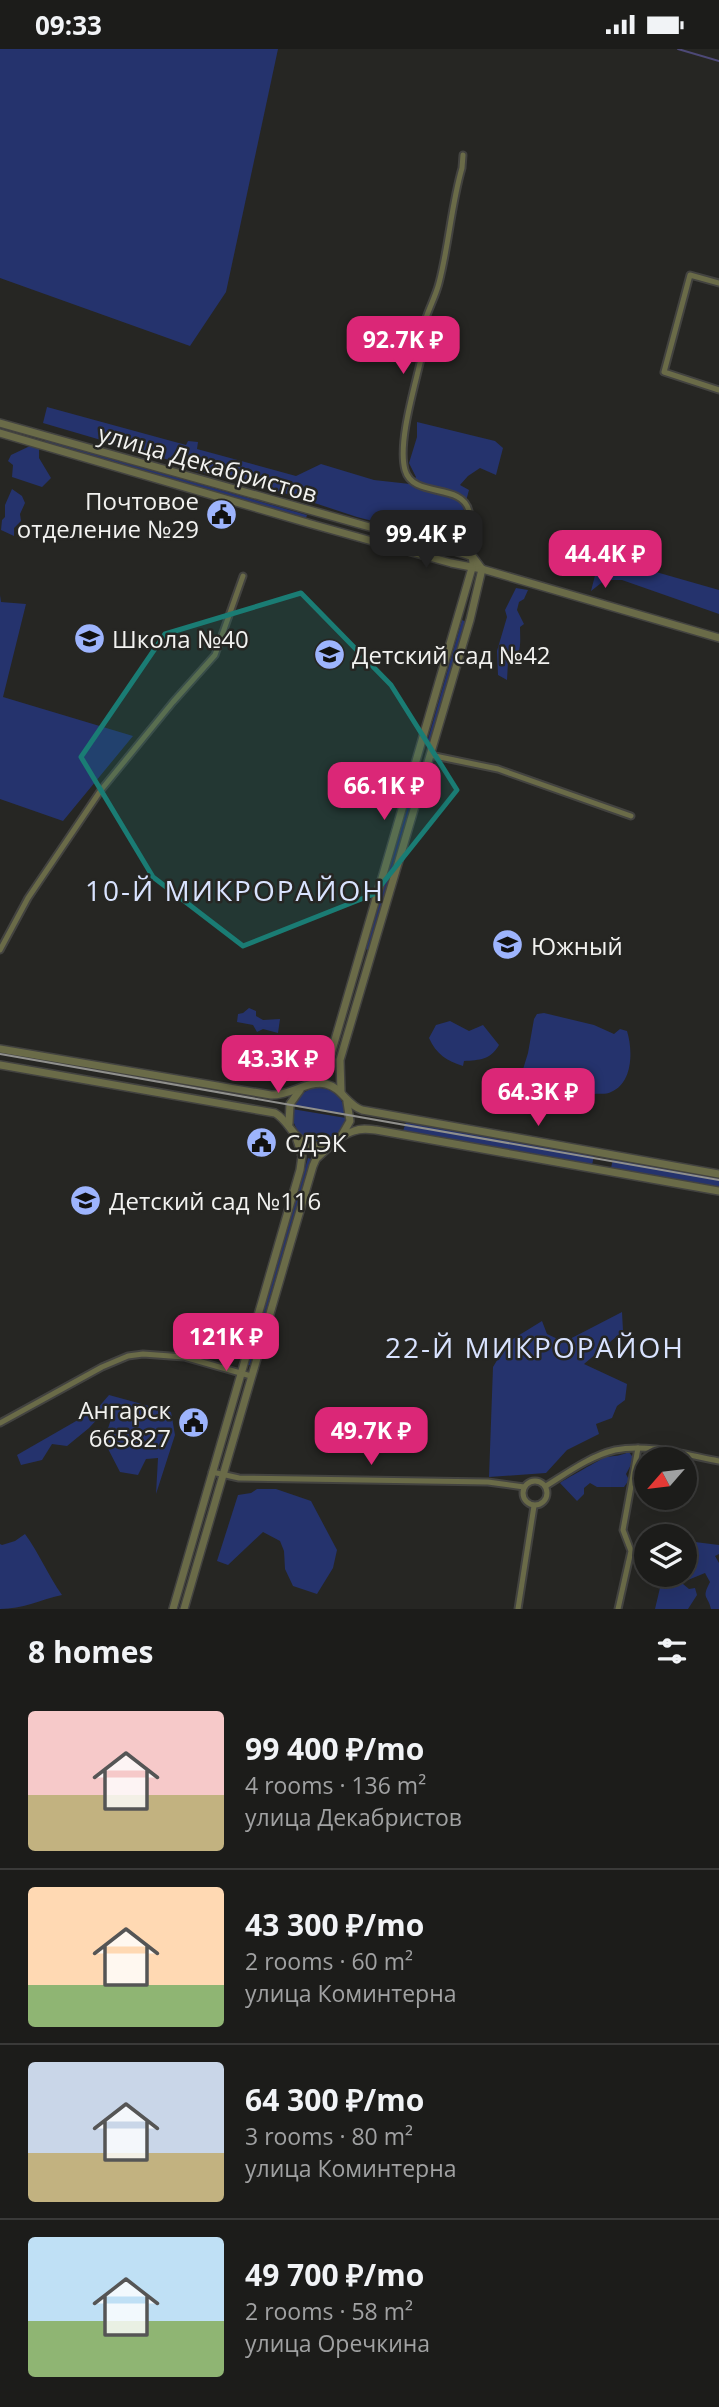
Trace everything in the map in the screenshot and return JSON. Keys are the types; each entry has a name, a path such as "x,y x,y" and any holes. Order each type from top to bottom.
{"street":[{"path":"341,1093 340,1061 470,620 482,569 468,544 469,510 463,501 411,481 405,472 404,460 409,409 422,352 425,322 439,285 463,155"},
{"path":"719,283 690,275 663,372 719,390"},
{"name":"улица Декабристов","path":"0,423 473,557"},
{"name":"улица Декабристов","path":"0,433 311,524 482,569 719,638"},
{"path":"38,445 41,435"},
{"path":"311,524 315,513"},
{"path":"0,1049 271,1095 283,1095 319,1081 328,1070 473,557"},
{"path":"0,950 28,898 101,790 215,655 243,576"},
{"path":"458,617 470,620"},
{"path":"430,755 498,769 631,815"},
{"path":"359,957 371,961"},
{"path":"0,1065 275,1113 289,1125 296,1136 302,1156 300,1170 173,1609"},
{"path":"289,1125 288,1111 292,1098 308,1086 326,1084 341,1093 347,1102 349,1123 337,1141 326,1145 313,1145 296,1136"},
{"path":"347,1102 362,1110 419,1122 719,1174"},
{"path":"184,1609 313,1166 319,1155 354,1130 376,1129 719,1191"},
{"path":"0,1423 128,1356 143,1354 184,1357 251,1376"},
{"path":"546,1486 603,1454 634,1448"},
{"path":"697,1457 719,1461"},
{"path":"618,1609 631,1551 623,1530 634,1470"},
{"path":"212,1472 239,1478 488,1482 524,1487 535,1481 542,1482 546,1486 546,1499 534,1506"},
{"path":"524,1487 525,1499 534,1506"},
{"path":"518,1609 534,1506"}],"highlighted area":[{"path":"301,593 391,685 457,790 374,894 243,946 153,877 81,757 165,634"}],"shaded area":[{"path":"0,49 278,49 226,292 190,346 0,278"},
{"path":"47,407 186,445 188,441 198,442 197,449 296,476 321,464 374,480 410,484 416,477 409,463 417,437 417,422 495,441 503,448 496,475 480,468 460,485 469,490 463,512 462,531 446,540 357,517 263,486 190,470 187,458 175,456 169,460 43,423"},
{"path":"46,440 307,515 306,518 45,443"},
{"path":"30,446 39,448 39,458 51,478 42,487 12,477 13,465 8,461 11,455"},
{"path":"12,489 22,496 25,503 20,514 21,521 14,528 14,536 1,530 5,505"},
{"path":"600,556 719,590 719,614 622,580 605,580 591,591"},
{"path":"516,588 528,590 524,599 519,602 517,610 524,624 520,627 518,653 508,662 507,680 498,675 497,651 507,617 505,610"},
{"path":"0,595 1,602 26,604 3,697 133,736 63,821 0,799"},
{"path":"462,620 466,622 429,747 426,746"},
{"path":"408,805 412,807 369,950 365,949"},
{"path":"249,1008 256,1011 256,1016 263,1020 280,1019 278,1033 263,1029 257,1032 253,1025 237,1022 238,1014"},
{"path":"544,1013 594,1025 614,1034 620,1029 627,1031 630,1065 618,1088 609,1093 586,1096 578,1100 575,1107 565,1105 557,1098 546,1103 542,1095 529,1094 520,1079 534,1019 537,1014"},
{"path":"450,1021 469,1031 483,1025 499,1045 488,1056 464,1061 463,1066 452,1062 439,1053 429,1038 436,1025"},
{"path":"312,1088 335,1093 346,1114 293,1105 301,1094"},
{"path":"292,1109 346,1118 341,1130 333,1138 315,1142 299,1132"},
{"path":"406,1122 594,1156 592,1165 403,1131"},
{"path":"308,1158 311,1159 250,1365 247,1365"},
{"path":"613,1159 719,1178 719,1187 611,1168"},
{"path":"622,1312 623,1331 584,1364 627,1384 625,1400 617,1406 612,1418 596,1424 599,1434 567,1450 546,1473 489,1477 493,1367 508,1342 542,1321 547,1334 564,1342"},
{"path":"109,1395 171,1412 175,1435 156,1494 158,1458 146,1459 138,1475 120,1472 104,1441 111,1419 102,1414 67,1446 52,1444 42,1460 21,1465 17,1455 97,1409"},
{"path":"629,1452 634,1459 626,1474 629,1480 624,1487 597,1487 590,1483 577,1501 560,1483 606,1457"},
{"path":"257,1489 276,1489 311,1501 337,1550 333,1568 317,1594 293,1586 285,1569 284,1551 280,1541 263,1532 228,1565 217,1561 238,1495"},
{"path":"25,1534 62,1595 24,1606 0,1609 0,1544 15,1541"},
{"path":"697,1542 719,1545 719,1554 715,1556 719,1563 719,1609 711,1609 706,1597 710,1582 705,1573 697,1576"},
{"path":"660,1587 695,1588 697,1595 688,1609 655,1609"}],"waterway":[{"path":"678,49 719,61"}],"tram line":[{"path":"0,1054 719,1180"}],"place":[{"name":"Почтовое отделение №29","path":"222,514"},
{"name":"Школа №40","path":"89,638"},
{"name":"Детский сад №42","path":"329,654"},
{"name":"Южный","path":"508,945"},
{"name":"СДЭК","path":"262,1142"},
{"name":"Детский сад №116","path":"86,1200"},
{"name":"Ангарск 665827","path":"194,1423"}],"district":[{"name":"10-Й МИКРОРАЙОН","path":"235,890"},
{"name":"22-Й МИКРОРАЙОН","path":"535,1347"}]}
